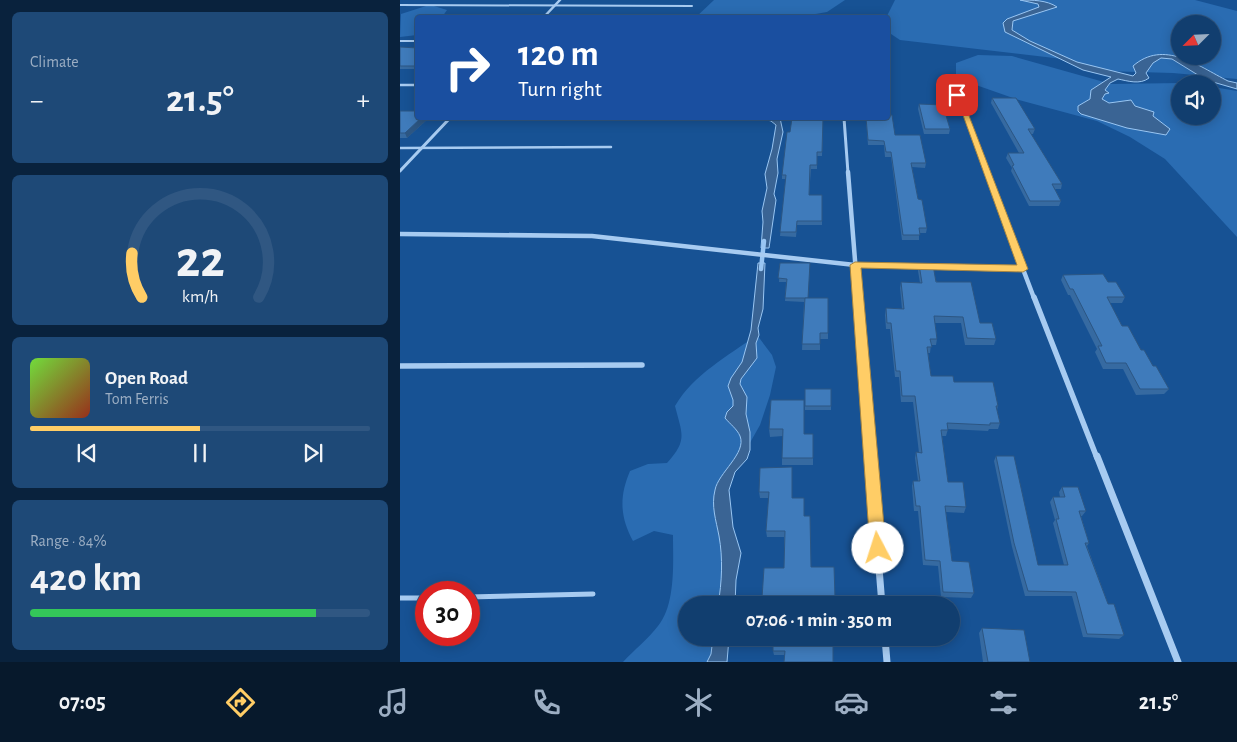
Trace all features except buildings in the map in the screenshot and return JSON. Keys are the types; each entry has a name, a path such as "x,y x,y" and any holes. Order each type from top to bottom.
{"street":[{"path":"546,15 560,0"},
{"path":"957,95 1023,269 1178,662"},
{"path":"400,171 448,120"},
{"path":"844,120 881,596"},
{"path":"400,234 592,236 855,265 1023,269"},
{"path":"400,366 642,365"},
{"path":"886,646 887,662"}],"lane":[{"path":"400,5 692,6"},
{"path":"400,41 415,41"},
{"path":"400,86 415,85"},
{"path":"400,148 611,147"},
{"path":"480,597 593,594"},
{"path":"400,598 415,598"}],"shaded area":[{"path":"714,0 845,0 827,12 810,15 698,15"},
{"path":"895,0 1195,0 1237,11 1237,79 1221,78 1221,75 1103,71 1071,60 900,40 890,33 890,15 888,15"},
{"path":"1020,0 1034,0 1057,7 1013,21 1012,30 1030,41 1077,62 1133,76 1136,73 1133,66 1145,58 1157,55 1171,56 1171,59 1161,58 1153,63 1146,73 1149,78 1145,80 1138,82 1118,79 1110,83 1105,90 1109,93 1105,94 1102,99 1109,103 1131,100 1135,106 1154,112 1153,116 1170,129 1166,135 1127,128 1081,114 1078,111 1078,106 1090,99 1091,90 1111,77 1083,70 1005,32 1003,23 1007,19 1039,7 1038,4"},
{"path":"426,6 447,10 443,15 415,15 415,35 400,37 401,14"},
{"path":"978,55 1012,56 1111,84 1171,83 1171,125 1221,125 1221,88 1237,91 1237,237 1165,159 1130,137 1097,121 1019,100 956,78 956,63"},
{"path":"1182,65 1197,65 1216,75 1198,75"},
{"path":"1221,77 1237,83 1237,89 1221,84"},
{"path":"767,120 780,120 783,132 777,159 778,173 774,194 776,200 769,248 761,248 762,211 767,188 765,174 776,125"},
{"path":"758,263 765,263 763,309 756,343 757,358 741,379 740,384 747,397 746,414 750,432 750,450 747,459 735,472 729,490 733,527 741,553 735,596 719,596 721,561 714,496 717,483 736,456 741,443 739,433 725,418 727,412 733,406 728,386 742,362 751,330"},
{"path":"757,335 772,355 776,367 770,395 760,425 733,473 726,491 723,596 678,596 678,646 718,646 716,662 623,662 654,631 664,617 671,595 673,570 673,535 654,531 633,541 625,524 622,507 626,480 630,471 648,464 667,463 674,455 682,436 675,406 692,384 712,366"},
{"path":"712,646 728,646 727,662 707,662"}],"waterway":[{"path":"761,269 764,241"}],"route":[{"path":"878,548 855,265 1023,269 957,95"}]}
